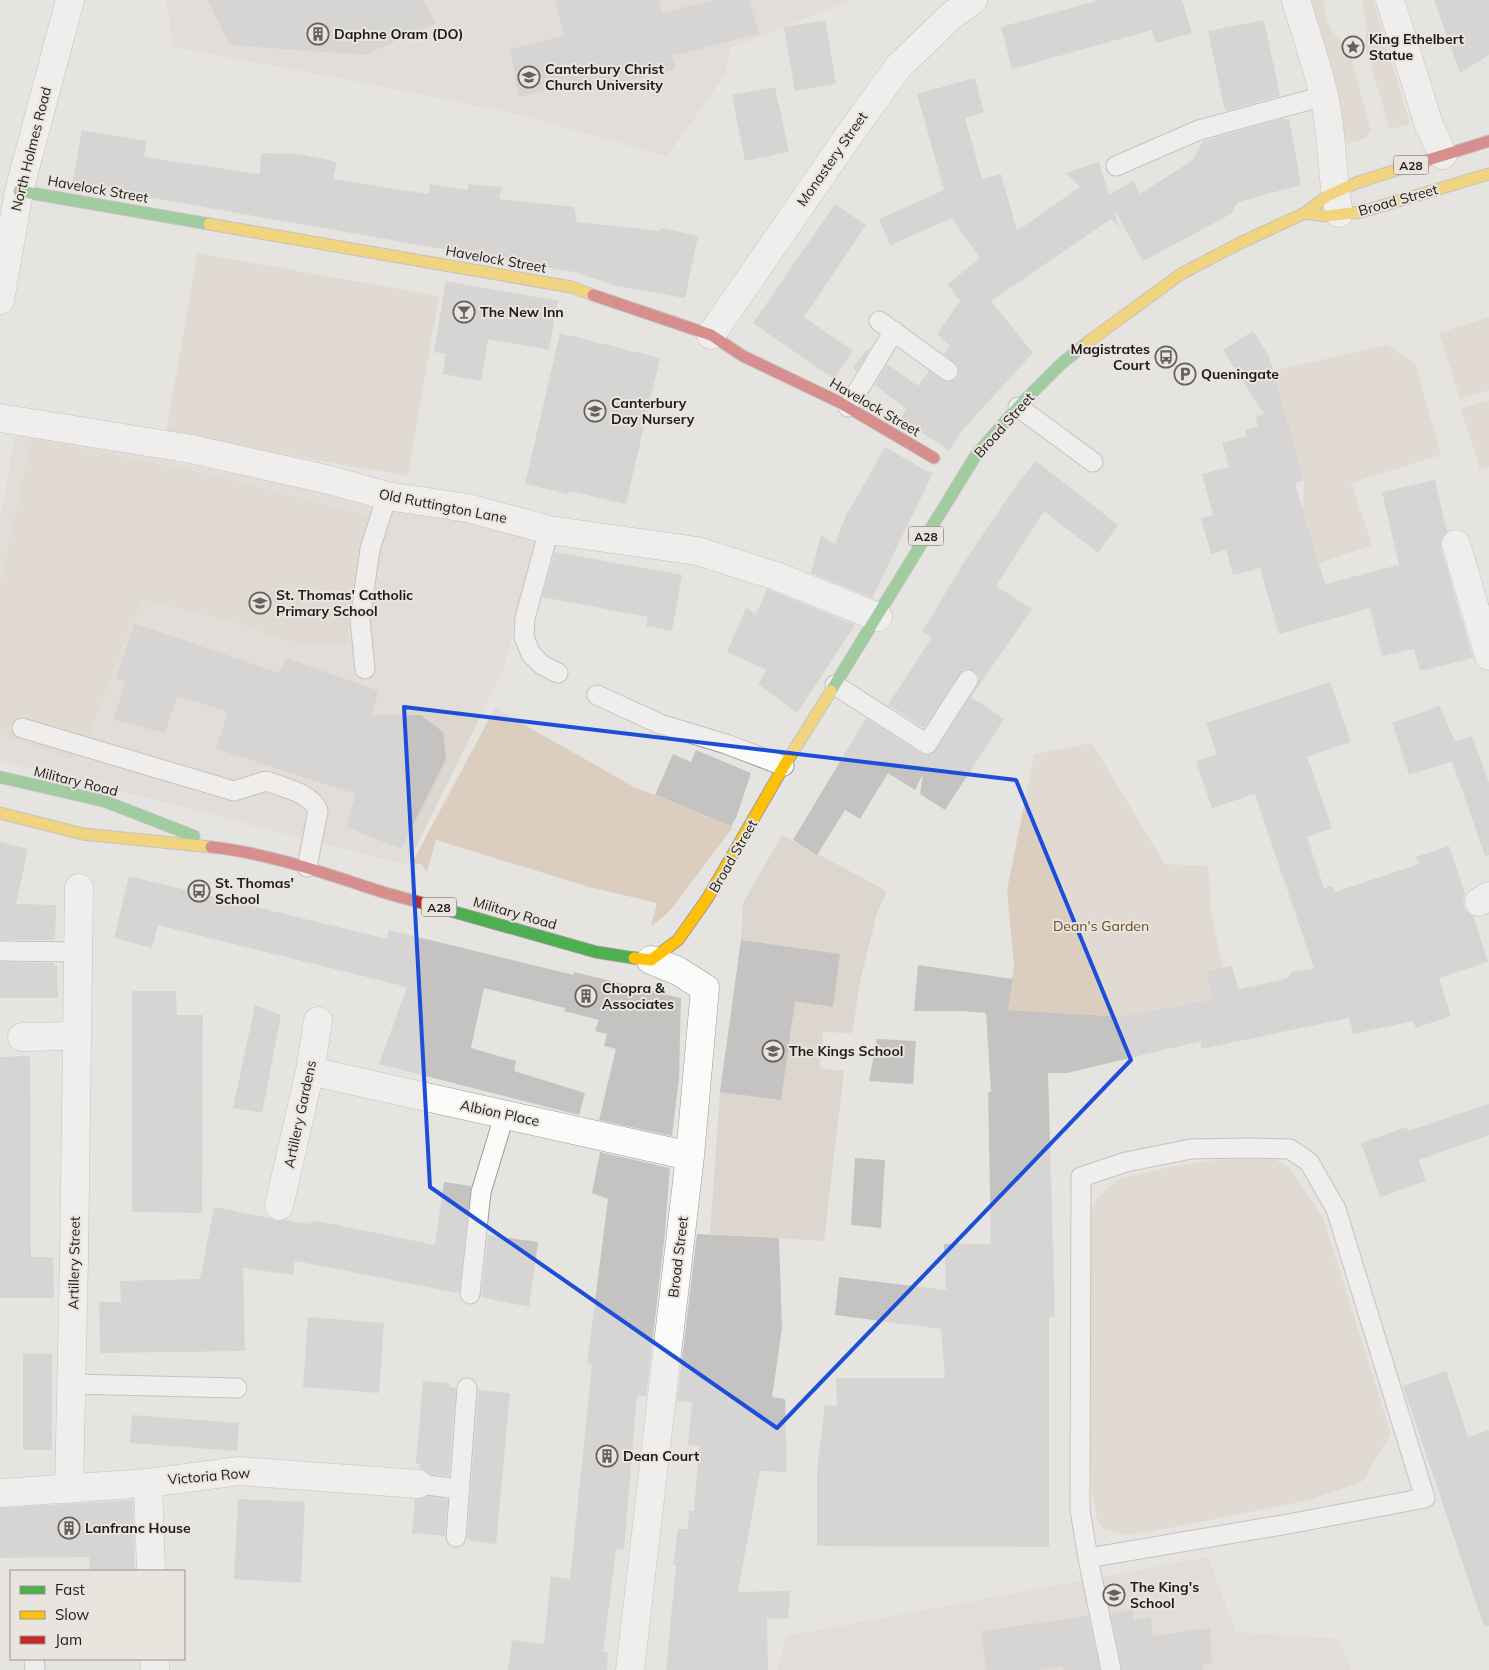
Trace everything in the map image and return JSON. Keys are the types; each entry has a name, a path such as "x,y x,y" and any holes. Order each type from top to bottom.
{"main road":[{"name":"Broad Street","path":"1305,214 1319,217 1337,204 1356,183 1489,141"},
{"name":"Broad Street","path":"651,960 678,940 707,899 784,766 878,617 976,455 1018,407 1075,354 1181,274 1240,243 1305,214 1314,204 1337,204 1361,212 1489,174"},
{"name":"Havelock Street","path":"20,191 571,287 710,335 743,356 848,407 934,458"},
{"name":"Military Road","path":"0,778 104,801 228,849"},
{"name":"Military Road","path":"0,813 84,834 228,849 307,866 372,889 596,952 651,960"}],"street":[{"name":"North Holmes Road","path":"0,300 20,191 70,0"},
{"name":"Monastery Street","path":"710,335 899,66 951,16 973,0"},
{"path":"1296,0 1324,96 1333,158 1337,204"},
{"path":"1390,0 1430,125 1443,155"},
{"name":"Old Ruttington Lane","path":"0,418 191,449 330,480 387,496 468,508 549,530 697,550 776,576 878,617"},
{"path":"1456,544 1489,656"},
{"name":"Artillery Street","path":"69,1489 74,1260 78,888"},
{"name":"Broad Street","path":"630,1670 690,1156 705,988 678,971 651,960"},
{"name":"Artillery Gardens","path":"279,1206 310,1071 318,1021"},
{"path":"22,1037 76,1036"},
{"name":"Albion Place","path":"310,1071 505,1113 690,1156"},
{"name":"Victoria Row","path":"0,1493 148,1482 239,1471 418,1484"},
{"path":"148,1482 151,1570"}],"lane":[{"path":"1116,166 1199,130 1324,96"},
{"path":"848,407 886,326 948,371"},
{"path":"1018,407 1093,462"},
{"path":"365,669 360,620 370,549 387,496"},
{"path":"549,530 525,618 524,637 530,654 542,665 558,673"},
{"path":"836,684 927,744 968,680"},
{"path":"597,695 660,724 726,744 784,766"},
{"path":"22,728 234,791 266,781 307,797 316,804 318,811 307,866"},
{"path":"0,951 77,952"},
{"path":"470,1294 481,1192 505,1113"},
{"path":"1088,1558 1288,1524 1425,1498 1336,1209 1309,1162 1290,1149 1191,1149 1126,1162 1081,1177 1080,1510 1088,1558 1111,1670"},
{"path":"71,1384 237,1388"},
{"path":"456,1537 467,1388"},
{"path":"418,1484 460,1489"}],"highlighted area":[{"path":"404,707 1016,780 1131,1060 777,1428 430,1187"}],"shaded area":[{"name":"Canterbury Christ Church University","path":"166,0 851,0 730,48 726,74 667,156 516,114 173,47"},
{"name":"St. Thomas' Catholic Primary School","path":"16,431 537,533 502,673 407,865 0,760 0,519"},
{"name":"The Kings School","path":"782,835 887,891 877,913 861,977 852,1033 823,1032 820,1068 844,1071 824,1241 710,1234 720,1092 741,940 743,903"},
{"name":"The King's School","path":"1208,1557 1236,1632 1339,1639 1351,1670 778,1670 786,1636"}],"green space":[{"path":"1308,0 1323,0 1330,27 1349,50 1371,131 1366,138 1342,145"},
{"path":"1362,0 1373,0 1410,124 1390,130 1365,45 1367,27"},
{"path":"197,253 439,296 408,476 166,434"},
{"path":"1489,317 1489,390 1460,399 1439,333"},
{"path":"1387,345 1415,363 1441,455 1351,483 1372,545 1319,563 1303,509 1304,481 1272,371"},
{"path":"1489,400 1489,467 1480,470 1461,409"},
{"path":"32,438 186,469 371,516 356,578 347,643 322,645 287,641 228,620 142,600 81,755 69,758 6,736 0,731 0,584"},
{"path":"495,708 634,787 733,827 673,907 663,917 651,926 657,903 589,887 436,840 427,872 421,864 412,863"},
{"name":"Dean's Garden","path":"1092,743 1165,864 1208,866 1212,916 1223,968 1206,971 1213,999 1130,1015 1110,1016 1008,1010 1014,965 1007,890 1034,754"},
{"path":"1271,1157 1291,1169 1323,1218 1391,1434 1363,1481 1310,1500 1126,1535 1105,1529 1097,1520 1092,1493 1087,1346 1089,1221 1094,1202 1118,1179 1170,1167 1223,1159"}],"building":[{"name":"Daphne Oram (DO)","path":"207,0 423,0 436,23 365,55 230,45"},
{"path":"555,0 659,0 662,13 713,0 749,0 759,34 672,56 676,69 578,93 575,83 519,97 510,49 564,36"},
{"path":"1100,0 1182,0 1192,33 1156,43 1152,30 1012,69 1001,27"},
{"path":"1434,0 1489,0 1489,55 1460,73"},
{"path":"825,20 836,84 795,91 784,27"},
{"path":"1264,20 1280,96 1225,111 1208,31"},
{"path":"975,78 984,112 965,118 982,179 1001,174 1017,231 1080,187 1066,173 1099,162 1109,195 1133,181 1140,194 1193,160 1203,141 1284,118 1285,120 1289,119 1301,185 1238,202 1231,214 1143,261 1114,209 1119,228 1111,219 991,301 1033,353 966,426 948,451 942,445 900,420 906,409 875,385 887,364 918,386 929,371 946,382 957,378 958,366 944,354 950,346 937,334 960,301 948,284 980,258 952,218 890,245 879,219 944,190 917,94"},
{"path":"775,87 789,152 745,161 732,95"},
{"path":"82,130 147,141 144,157 260,174 261,153 299,154 337,162 333,179 429,194 430,184 468,190 468,184 502,187 499,199 574,207 577,222 661,231 661,228 698,236 685,298 616,286 574,272 72,184"},
{"path":"835,204 866,225 804,317 853,351 834,379 753,323"},
{"path":"446,281 558,301 549,350 488,339 481,381 443,374 446,354 434,352"},
{"path":"1253,331 1269,356 1304,481 1295,483 1325,584 1399,565 1382,492 1435,480 1447,532 1441,540 1441,548 1473,658 1420,671 1414,649 1382,656 1370,608 1279,634 1260,568 1233,575 1226,550 1211,554 1201,518 1213,515 1202,474 1229,467 1222,443 1247,436 1245,430 1258,426 1255,417 1264,414 1223,350"},
{"name":"Canterbury Day Nursery","path":"560,333 660,358 626,504 569,491 568,494 525,484"},
{"path":"867,349 869,351 857,371 853,368"},
{"path":"885,447 926,471 933,473 872,598 811,573 821,535 835,544 848,510"},
{"path":"1036,461 1118,525 1098,553 1044,511 996,586 1032,609 971,697 1004,719 945,810 920,794 923,774 915,790 888,773 860,819 845,810 817,855 793,840 866,718 921,753 926,755 932,754 977,686 978,675 968,669 962,670 924,728 888,705 932,637 922,632 961,567 1017,484"},
{"path":"555,552 682,575 672,631 646,626 648,617 542,597"},
{"path":"767,589 855,625 797,713 758,684 767,670 727,652 746,608 756,614"},
{"path":"134,623 279,673 286,658 379,691 371,715 421,715 443,732 446,759 401,849 346,827 356,794 216,749 228,712 177,696 165,733 114,720 125,680 116,678"},
{"path":"1330,682 1351,742 1307,757 1332,828 1307,837 1324,888 1332,886 1335,892 1419,864 1416,857 1449,846 1465,894 1463,902 1465,910 1473,916 1488,962 1439,978 1451,1016 1416,1028 1413,1021 1353,1034 1349,1018 1201,1049 1201,1041 1067,1073 1048,1073 1055,1317 1049,1317 1049,1547 817,1546 817,1469 825,1405 837,1406 836,1378 945,1378 941,1329 835,1315 839,1277 946,1290 944,1244 991,1244 988,1092 991,1092 986,1013 914,1011 918,965 1013,979 1008,1010 1110,1016 1130,1015 1213,999 1206,971 1232,966 1238,989 1286,979 1292,972 1314,969 1255,794 1212,808 1196,761 1217,754 1206,723"},
{"path":"1439,706 1455,741 1472,736 1489,783 1489,855 1485,856 1452,761 1409,775 1392,723"},
{"path":"696,750 751,773 736,818 731,826 655,795 673,754 691,762"},
{"path":"0,842 28,849 16,904 56,905 55,940 0,940"},
{"path":"129,876 387,939 389,930 574,975 574,972 681,998 679,1078 672,1136 599,1120 616,1049 604,1046 607,1034 595,1031 599,1020 564,1011 565,1008 484,988 471,1048 516,1061 514,1071 585,1093 579,1115 379,1064 407,987 158,925 152,948 114,938"},
{"path":"741,940 840,954 833,1007 795,1001 781,1100 720,1092"},
{"path":"0,962 54,963 54,966 57,966 58,998 0,998"},
{"path":"132,991 176,991 177,1015 203,1015 202,1213 132,1212"},
{"path":"255,1005 281,1015 262,1113 233,1108"},
{"path":"877,1039 916,1041 913,1084 869,1081"},
{"path":"30,1056 31,1257 53,1257 54,1298 0,1298 0,1057"},
{"path":"1489,1104 1489,1135 1419,1160 1426,1181 1380,1197 1361,1143 1407,1127 1409,1131"},
{"path":"600,1152 670,1168 665,1232 646,1397 637,1395 624,1550 616,1549 603,1652 608,1652 607,1670 508,1670 512,1640 544,1644 551,1576 570,1579 592,1365 587,1364 608,1199 592,1193"},
{"path":"855,1158 885,1160 881,1228 851,1225"},
{"path":"444,1182 471,1186 459,1293 295,1261 293,1275 243,1268 245,1351 100,1353 99,1302 121,1302 120,1281 200,1279 214,1207 276,1221 285,1220 311,1224 312,1220 435,1245"},
{"path":"697,1234 779,1238 782,1329 772,1397 785,1399 787,1472 760,1471 738,1592 790,1591 788,1619 767,1618 768,1670 666,1670 676,1566 673,1565 678,1529 688,1529 689,1511 694,1511 699,1446 688,1445 692,1403 677,1401"},
{"path":"488,1235 538,1242 529,1307 481,1297"},
{"path":"308,1317 384,1323 379,1393 303,1387"},
{"path":"52,1353 52,1450 23,1450 23,1354"},
{"path":"1446,1371 1468,1437 1489,1430 1489,1626 1484,1626 1403,1386"},
{"path":"423,1381 449,1383 449,1387 456,1388 449,1476 429,1474 419,1468 420,1464 416,1464"},
{"path":"478,1390 510,1393 496,1544 467,1539"},
{"path":"132,1415 239,1423 237,1451 130,1443"},
{"path":"427,1496 448,1499 445,1536 412,1533 415,1499"},
{"path":"238,1499 305,1502 301,1583 234,1579"},
{"name":"Lanfranc House","path":"133,1500 135,1570 90,1570 89,1557 0,1558 0,1508"},
{"path":"1133,1610 1134,1620 1151,1617 1153,1636 1210,1628 1212,1664 1202,1664 1204,1670 1122,1670 1111,1613"},
{"path":"1088,1616 1100,1670 1063,1670 1063,1666 1035,1670 986,1670 981,1631"}],"traffic: fast":[{"path":"19,191 209,224"},
{"path":"831,691 976,455 1018,407 1061,364 1088,342"},
{"path":"0,777 104,801 194,836"},
{"path":"444,909 596,952 634,958"}],"traffic: slow":[{"path":"1088,342 1181,274 1240,243 1305,213 1327,196 1356,183 1415,164"},
{"path":"1305,213 1326,216 1361,212 1489,174"},
{"path":"209,224 571,287 593,295"},
{"path":"634,958 651,960 678,940 707,899 784,766 831,691"},
{"path":"0,813 83,834 211,847"}],"traffic: jam":[{"path":"1415,164 1489,141"},
{"path":"593,295 711,335 743,356 839,402 934,458"},
{"path":"211,847 292,863 388,894 444,909"}],"place":[{"name":"Daphne Oram (DO)","path":"318,34"},
{"name":"King Ethelbert Statue","path":"1353,47"},
{"name":"Canterbury Christ Church University","path":"529,77"},
{"name":"The New Inn","path":"464,312"},
{"name":"Magistrates Court","path":"1166,357"},
{"name":"Queningate","path":"1185,374"},
{"name":"Canterbury Day Nursery","path":"595,411"},
{"name":"St. Thomas' Catholic Primary School","path":"260,603"},
{"name":"St. Thomas' School","path":"199,891"},
{"name":"Chopra & Associates","path":"586,996"},
{"name":"The Kings School","path":"773,1051"},
{"name":"Dean Court","path":"607,1456"},
{"name":"Lanfranc House","path":"69,1528"},
{"name":"The King's School","path":"1114,1595"}]}
